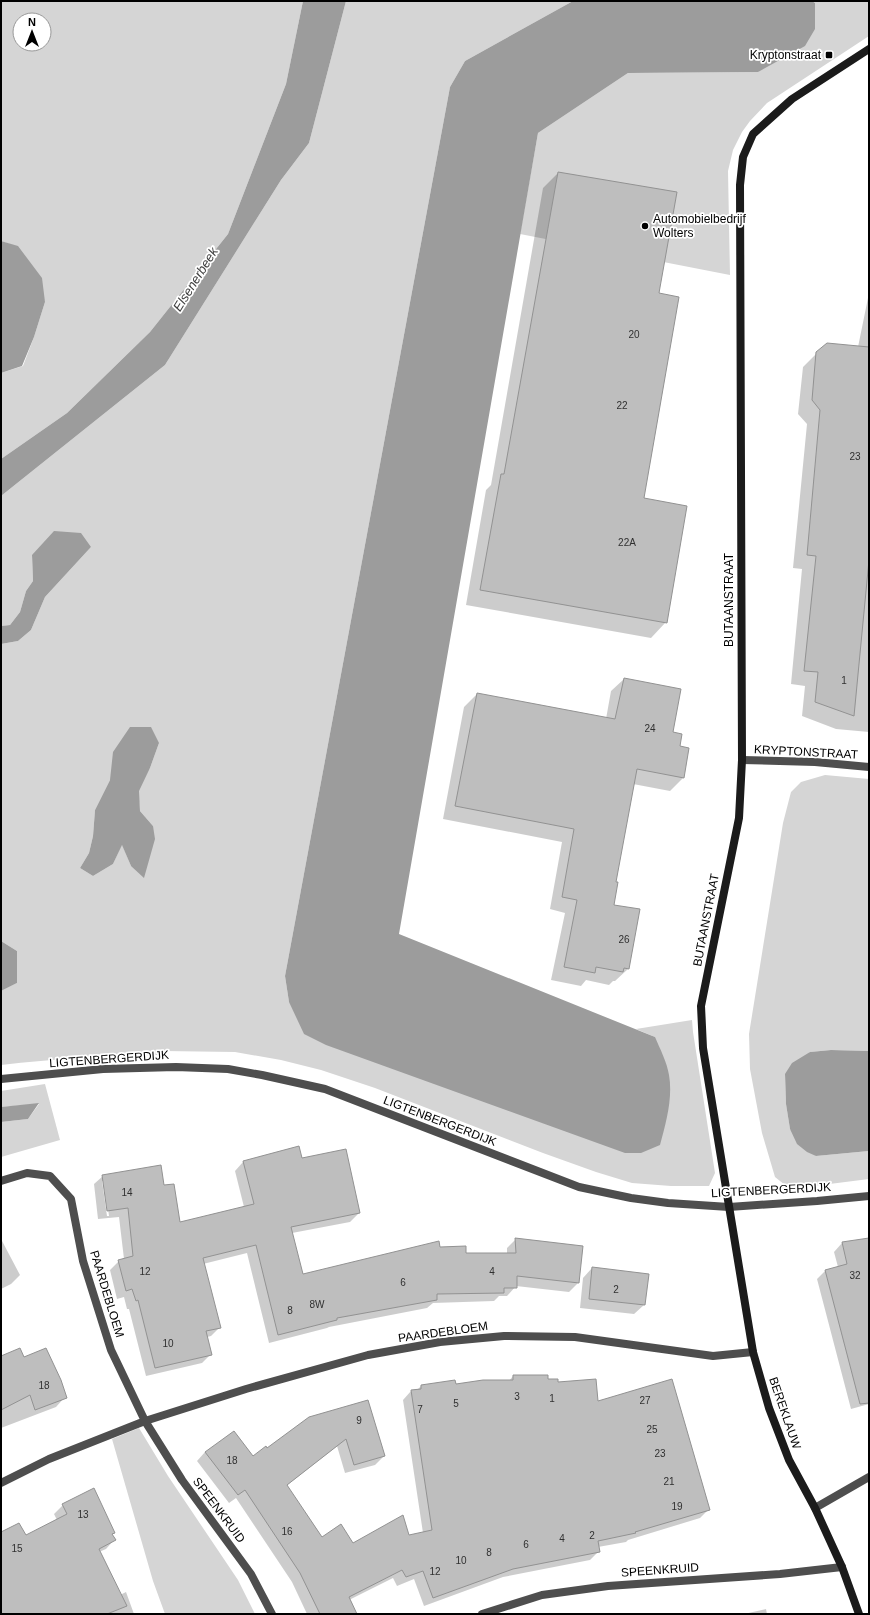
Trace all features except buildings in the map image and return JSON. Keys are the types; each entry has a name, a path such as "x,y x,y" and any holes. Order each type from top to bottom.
{"street":[{"name":"BUTAANSTRAAT","path":"728,1207 704,1048 701,1006 738,818 742,760 740,185 743,157 753,134 792,99 869,49"},
{"name":"KRYPTONSTRAAT","path":"742,760 815,762 869,767"},
{"name":"LIGTENBERGERDIJK","path":"1,1079 104,1069 176,1067 228,1069 325,1089 579,1187 632,1198 668,1204 728,1207 869,1196"},
{"name":"PAARDEBLOEM","path":"1,1181 27,1173 50,1176 71,1199 83,1261 111,1350 145,1421"},
{"name":"BEREKLAUW","path":"728,1207 753,1352 769,1408 787,1454 815,1508 842,1567 859,1614"},
{"name":"PAARDEBLOEM","path":"1,1483 50,1459 145,1421 246,1389 368,1355 440,1342 504,1336 575,1337 713,1356 753,1352"},
{"name":"SPEENKRUID","path":"145,1421 182,1480 251,1574 272,1614"},
{"path":"815,1508 869,1476"},
{"name":"SPEENKRUID","path":"482,1614 542,1595 608,1586 780,1574 842,1567"}],"shaded area":[{"path":"1,1 303,1 286,84 228,234 150,332 67,413 1,459 1,373 23,366 45,302 18,247 1,241"},
{"path":"346,1 573,1 465,61 450,87 285,976 289,1002 655,1037 636,1029 692,1020 715,1173 709,1186 671,1186 632,1183 543,1153 375,1088 321,1070 281,1060 235,1052 163,1051 159,1055 80,1058 1,1065 1,991 17,983 17,951 1,941 1,644 18,641 31,630 45,597 91,547 32,555 33,581 26,591 20,612 10,625 1,626 1,496 165,365 281,180 309,143","holes":["159,743 150,768 138,791 140,811 153,826 131,866 122,844 113,864 93,876 80,868 89,853 93,836 95,810 110,780"]},
{"path":"812,1 869,1 869,36 767,103 742,132 733,150 728,171 730,275 520,234 538,133 628,73 758,72 815,3"},
{"path":"825,775 869,779 869,1051 831,1050 810,1052 785,1075 786,1104 790,1129 816,1156 869,1151 869,1179 790,1189 775,1177 762,1133 750,1069 749,1034 783,823 791,792 801,782"},
{"path":"45,1084 60,1140 1,1157 1,1122 28,1119 39,1104 1,1107 1,1091"},
{"path":"139,1428 168,1476 238,1580 255,1614 165,1614 153,1581 112,1439"}],"water":[{"name":"Elsenerbeek","path":"303,1 346,1 309,143 281,180 165,365 1,496 1,459 67,413 150,332 228,234 286,84"},
{"path":"573,1 812,1 815,3 815,29 805,46 758,72 628,73 538,133 399,934 655,1037 668,1070 670,1093 667,1119 660,1145 641,1153 625,1153 326,1045 304,1034 289,1002 285,976 450,87 465,61"},
{"path":"1,241 18,246 42,278 45,302 34,337 22,366 1,373"},
{"path":"54,531 81,533 91,547 45,597 31,630 18,641 1,644 1,626 10,625 20,612 26,591 33,581 32,555"},
{"path":"130,727 151,727 159,743 150,768 139,791 140,811 153,826 155,839 144,878 131,866 122,845 113,864 93,876 80,868 89,853 93,836 95,810 110,780 113,752"},
{"path":"1,941 17,951 17,983 1,991"},
{"path":"831,1050 869,1051 869,1151 816,1156 807,1152 797,1144 790,1129 786,1104 785,1074 792,1063 810,1052"},
{"path":"39,1103 28,1119 1,1122 1,1107"}],"place":[{"name":"Kryptonstraat","path":"829,55"},
{"name":"Automobielbedrijf Wolters","path":"645,226"}]}
